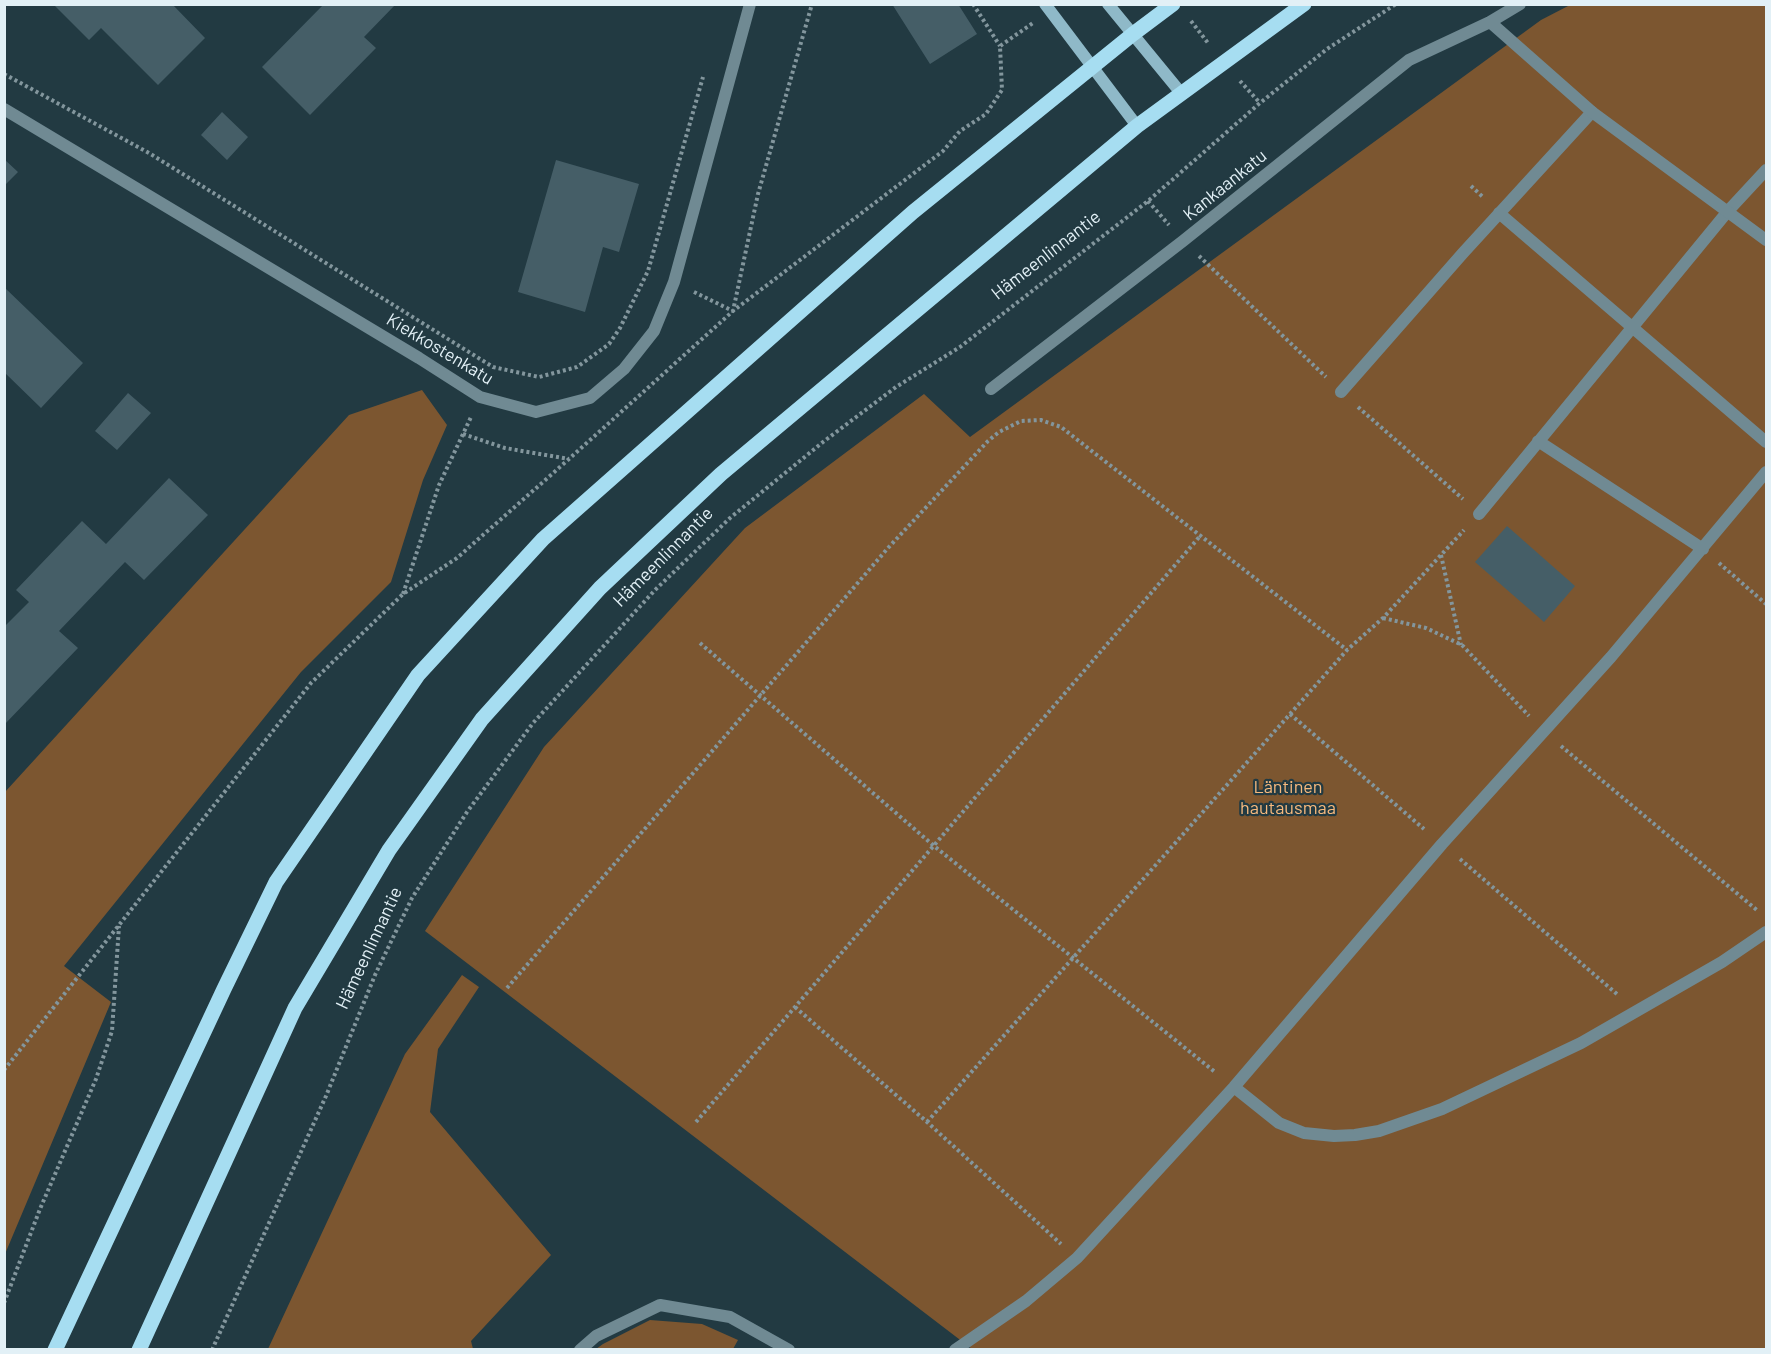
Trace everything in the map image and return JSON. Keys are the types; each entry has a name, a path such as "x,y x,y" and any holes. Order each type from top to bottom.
{"main road":[{"path":"55,1350 276,882 418,675 543,539 913,212 1173,4"},
{"name":"Hämeenlinnantie","path":"138,1350 296,1008 389,850 482,719 600,588 721,474 1137,126 1304,4"}],"street":[{"name":"Kiekkostenkatu","path":"4,109 480,397 536,412 590,398 624,369 654,331 674,282 750,4"},
{"path":"1108,4 1181,93"},
{"name":"Kankaankatu","path":"991,389 1183,242 1409,60 1490,22 1520,4"},
{"path":"1047,8 1137,126"},
{"path":"1490,22 1592,112 1767,240"},
{"path":"1341,392 1499,213 1592,112"},
{"path":"1479,514 1728,211 1767,170"},
{"path":"1499,213 1767,442"},
{"path":"1538,441 1703,549"},
{"path":"955,1350 1026,1301 1077,1258 1234,1087 1442,844 1544,732 1703,549 1767,472"},
{"path":"1234,1087 1279,1123 1304,1133 1334,1136 1378,1131 1442,1109 1581,1043 1722,962 1767,932"},
{"path":"580,1350 596,1336 660,1305 730,1317 789,1350"}],"path":[{"path":"733,312 758,194 812,4"},
{"path":"4,1070 311,682 403,594 457,558 733,312 943,151 960,131 986,114 1002,90 1000,46 973,4"},
{"name":"Hämeenlinnantie","path":"212,1350 326,1096 375,975 412,898 466,812 533,723 655,590 730,518 823,442 896,387 960,347 1148,201 1260,103 1327,49 1395,4"},
{"path":"1000,46 1047,8"},
{"path":"4,74 149,153 493,367 539,377 577,367 609,344 620,328 648,271 705,70"},
{"path":"927,1122 1347,650 1383,618 1479,514 1341,392 1183,242 1148,201"},
{"path":"403,594 439,485 493,367"},
{"path":"507,988 888,548 975,454 999,432 1021,421 1041,420 1061,427 1347,650"},
{"path":"463,434 505,448 569,459"},
{"path":"696,1122 1201,536"},
{"path":"1703,549 1767,604"},
{"path":"1441,555 1462,645"},
{"path":"1383,618 1426,628 1462,645 1544,732 1767,918"},
{"path":"700,643 934,846 1234,1087"},
{"path":"1290,714 1636,1011"},
{"path":"4,1303 40,1209 96,1078 112,1031 119,926"},
{"path":"795,1007 927,1122 1077,1258"}],"green space":[{"name":"Läntinen hautausmaa","path":"1570,5 1766,5 1766,1349 972,1349 425,931 544,747 745,528 924,394 970,437 1541,20"},
{"path":"422,390 447,425 423,480 391,582 301,672 64,966 111,1002 5,1254 5,792 349,415"},
{"path":"462,975 479,987 438,1049 430,1112 551,1255 471,1341 473,1349 268,1349 405,1054"},
{"path":"650,1320 702,1324 738,1340 733,1349 596,1349"}],"building":[{"path":"53,4 172,4 205,38 158,85 101,28 89,40"},
{"path":"324,4 396,4 364,37 376,48 310,115 262,67"},
{"path":"892,4 958,4 977,34 930,64"},
{"path":"222,112 248,137 227,160 201,135"},
{"path":"4,159 18,172 4,186"},
{"path":"556,160 639,184 619,252 603,247 585,312 518,292"},
{"path":"4,287 83,363 41,408 4,372"},
{"path":"128,393 151,413 117,450 95,431"},
{"path":"169,478 208,515 144,580 125,562 59,631 78,648 4,725 4,627 29,602 16,590 82,521 106,544"},
{"path":"1507,526 1575,586 1544,622 1475,562"}]}
